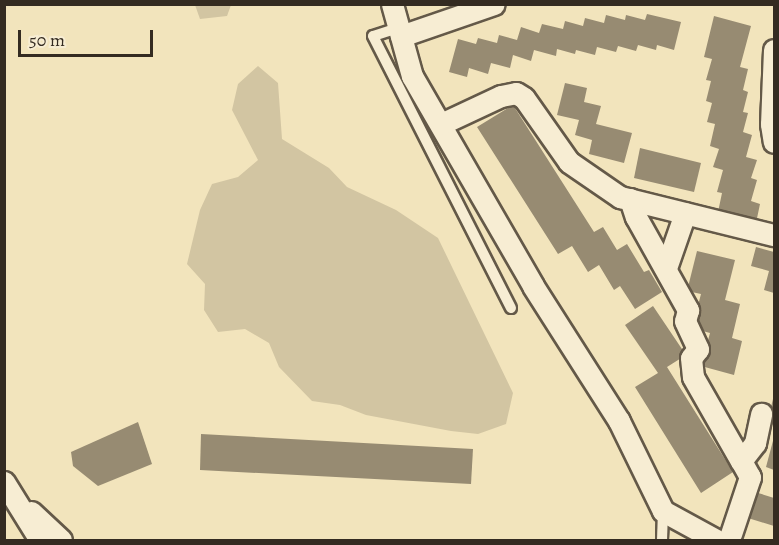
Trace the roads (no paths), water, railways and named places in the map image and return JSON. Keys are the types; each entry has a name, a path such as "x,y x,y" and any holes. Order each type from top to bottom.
{"street":[{"path":"392,4 412,76 533,286 618,422 663,511 723,537 750,477 693,377 691,358 698,350 685,321 688,310 636,217 630,199"},
{"path":"400,32 494,4"},
{"path":"774,50 771,124 774,142"},
{"path":"441,124 501,96 516,93 524,98 569,162 620,196 774,235"},
{"path":"666,268 685,213"},
{"path":"741,461 755,443 761,414"},
{"path":"10,490 40,540"},
{"path":"10,490 61,540"}],"lane":[{"path":"400,32 373,36 511,308"},
{"path":"662,540 663,511"}]}
